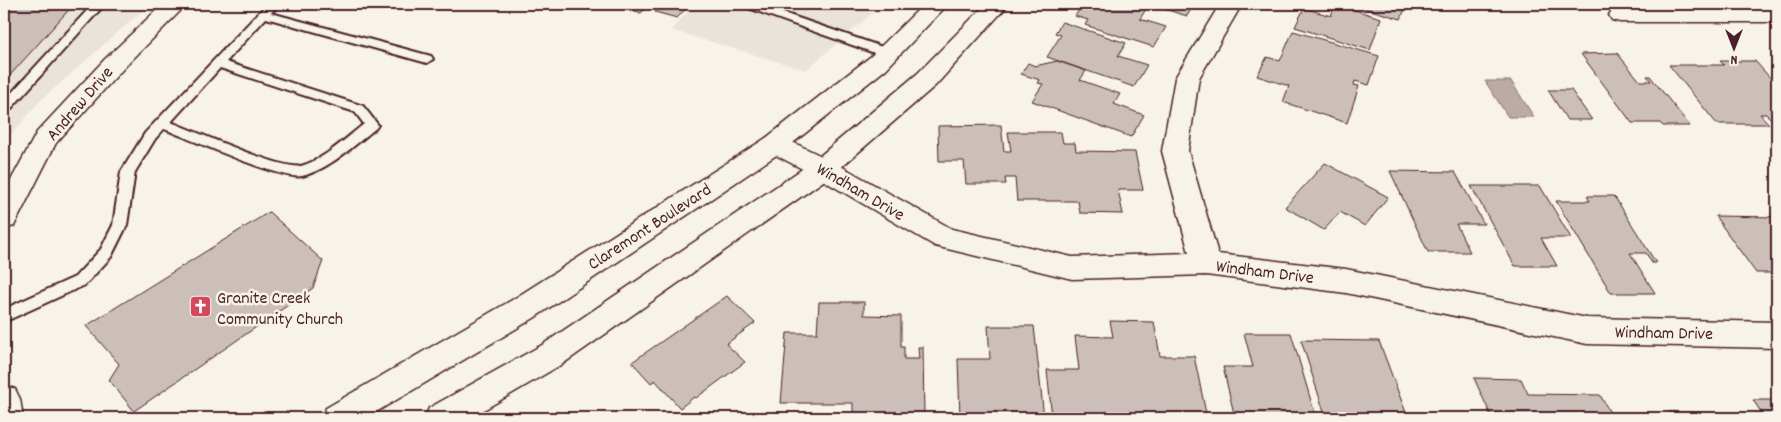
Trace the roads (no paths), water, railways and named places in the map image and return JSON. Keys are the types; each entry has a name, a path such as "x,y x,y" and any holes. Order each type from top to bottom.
{"street":[{"name":"Andrew Drive","path":"4,219 46,138 113,64 176,4"},
{"name":"Claremont Boulevard","path":"338,418 523,309 775,144 887,54 937,4"},
{"path":"441,418 553,354 823,168 927,79 998,4"},
{"path":"1206,264 1175,151 1187,78 1231,4"},
{"path":"1620,15 1777,15"},
{"name":"Windham Drive","path":"775,144 823,168 945,238 1072,268 1206,264 1346,281 1587,330 1777,335"},
{"path":"4,399 7,418"}],"lane":[{"path":"4,109 99,4"},
{"path":"4,316 80,281 106,253 120,225 128,172 150,136 273,4"},
{"path":"747,4 887,54"},
{"path":"264,14 427,59"},
{"path":"162,123 266,164 300,172 332,156 372,124 359,109 217,63"}],"place":[{"name":"Granite Creek Community Church","path":"201,307"}]}
